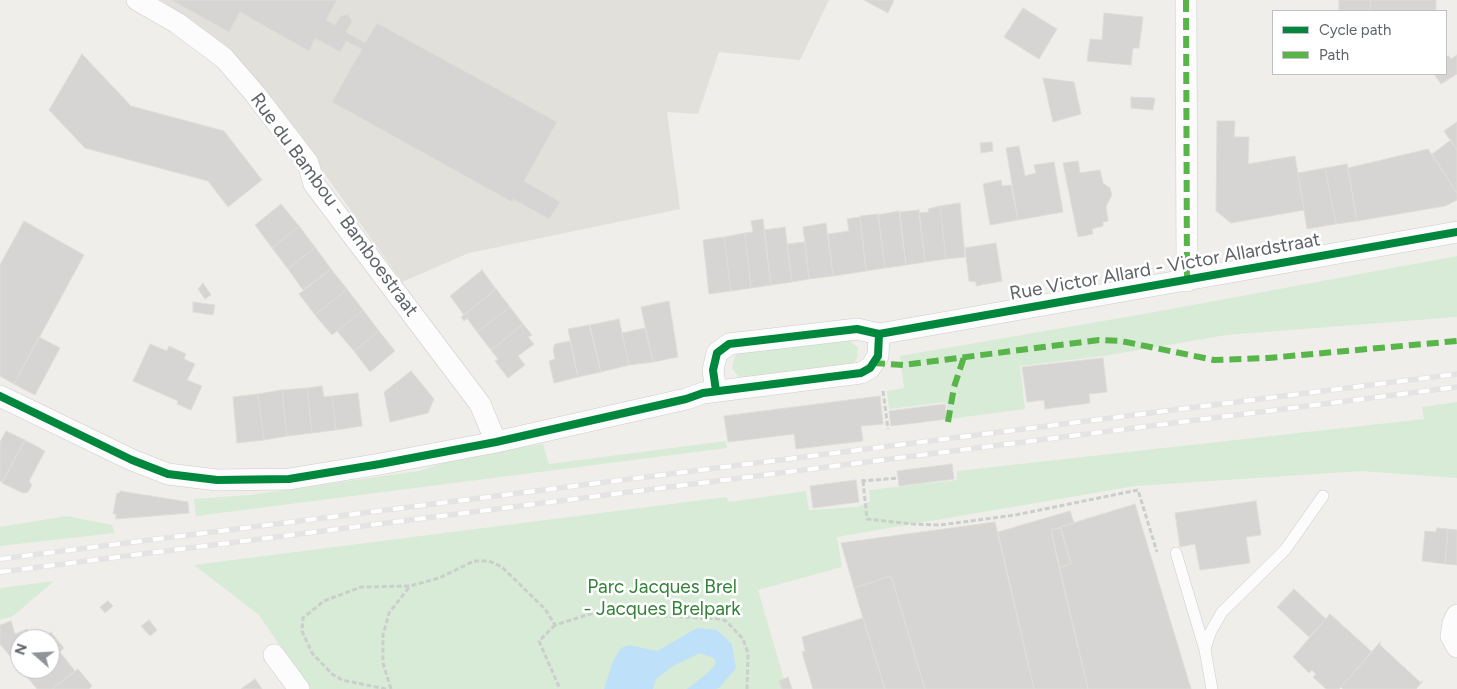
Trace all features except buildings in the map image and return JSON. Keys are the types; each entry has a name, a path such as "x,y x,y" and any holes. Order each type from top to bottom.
{"street":[{"name":"Rue du Bambou - Bamboestraat","path":"137,0 177,23 224,58 255,94 308,163 314,184 480,404 496,442"},
{"path":"1186,0 1187,281"},
{"name":"Rue Victor Allard - Victor Allardstraat","path":"716,391 713,370 717,352 729,344 857,329 879,334 1457,232"},
{"path":"0,396 132,460 168,474 217,480 289,478 380,464 496,442 716,391 862,373 870,368 878,356 879,334"},
{"path":"1457,616 1453,623 1451,636 1457,647"},
{"path":"274,655 299,689"}],"lane":[{"path":"1204,650 1210,633 1222,612 1285,550 1323,496"},
{"path":"1176,553 1204,650 1212,689"}],"path":[{"path":"883,391 888,429"},
{"path":"898,478 863,480 866,519 940,525 1015,515 1138,490 1158,556"},
{"path":"386,689 350,682 332,674 312,653 302,631 303,618 324,601 361,588 410,586 439,578 474,561 489,561 502,567 545,609 555,625"},
{"path":"391,689 384,663 383,635 389,613 410,586"},
{"path":"560,689 539,641 555,625 590,614 601,613 720,618 726,621 743,639 748,653 747,689"}],"shaded area":[{"path":"160,0 829,0 800,60 719,52 698,114 667,112 680,209 469,253 402,282 266,92 186,17"}],"green space":[{"path":"1457,256 1457,317 1226,335 1104,356 1020,366 1025,409 949,419 946,402 889,409 887,391 904,388 900,356 1155,312"},
{"path":"849,340 858,348 857,358 853,364 747,378 738,376 732,368 735,356 740,353"},
{"name":"Parc Jacques Brel - Jacques Brelpark","path":"1457,402 1457,478 1361,471 1135,486 837,537 842,567 758,590 787,689 309,689 259,615 194,565 726,497 729,502 806,491 809,510 858,507 870,501 869,490 957,480 957,471 1424,419 1422,407"},
{"path":"726,441 727,448 196,516 194,499 250,495 419,471 462,457 543,444 549,464"},
{"path":"67,516 112,525 115,533 0,546 0,527"},
{"path":"54,581 13,616 0,620 0,588"}],"water":[{"path":"697,628 717,630 732,644 736,668 720,687 716,689 687,689 709,672 716,663 714,658 700,653 673,666 656,679 653,689 604,689 613,661 621,648 629,645 657,651"}],"railway":[{"path":"0,559 1457,374"},
{"path":"0,572 1457,387"}],"marked path":[{"path":"1186,0 1187,281"},
{"path":"873,363 903,365 1099,340 1121,341 1214,360 1268,358 1457,341"},
{"path":"948,422 954,387 964,357"}],"cycle path":[{"path":"716,391 713,370 717,353 729,344 857,329 879,334 1457,232"},
{"path":"0,396 132,460 168,474 217,480 289,479 496,442 686,399 703,393 861,373 870,368 878,356 879,334"}]}
